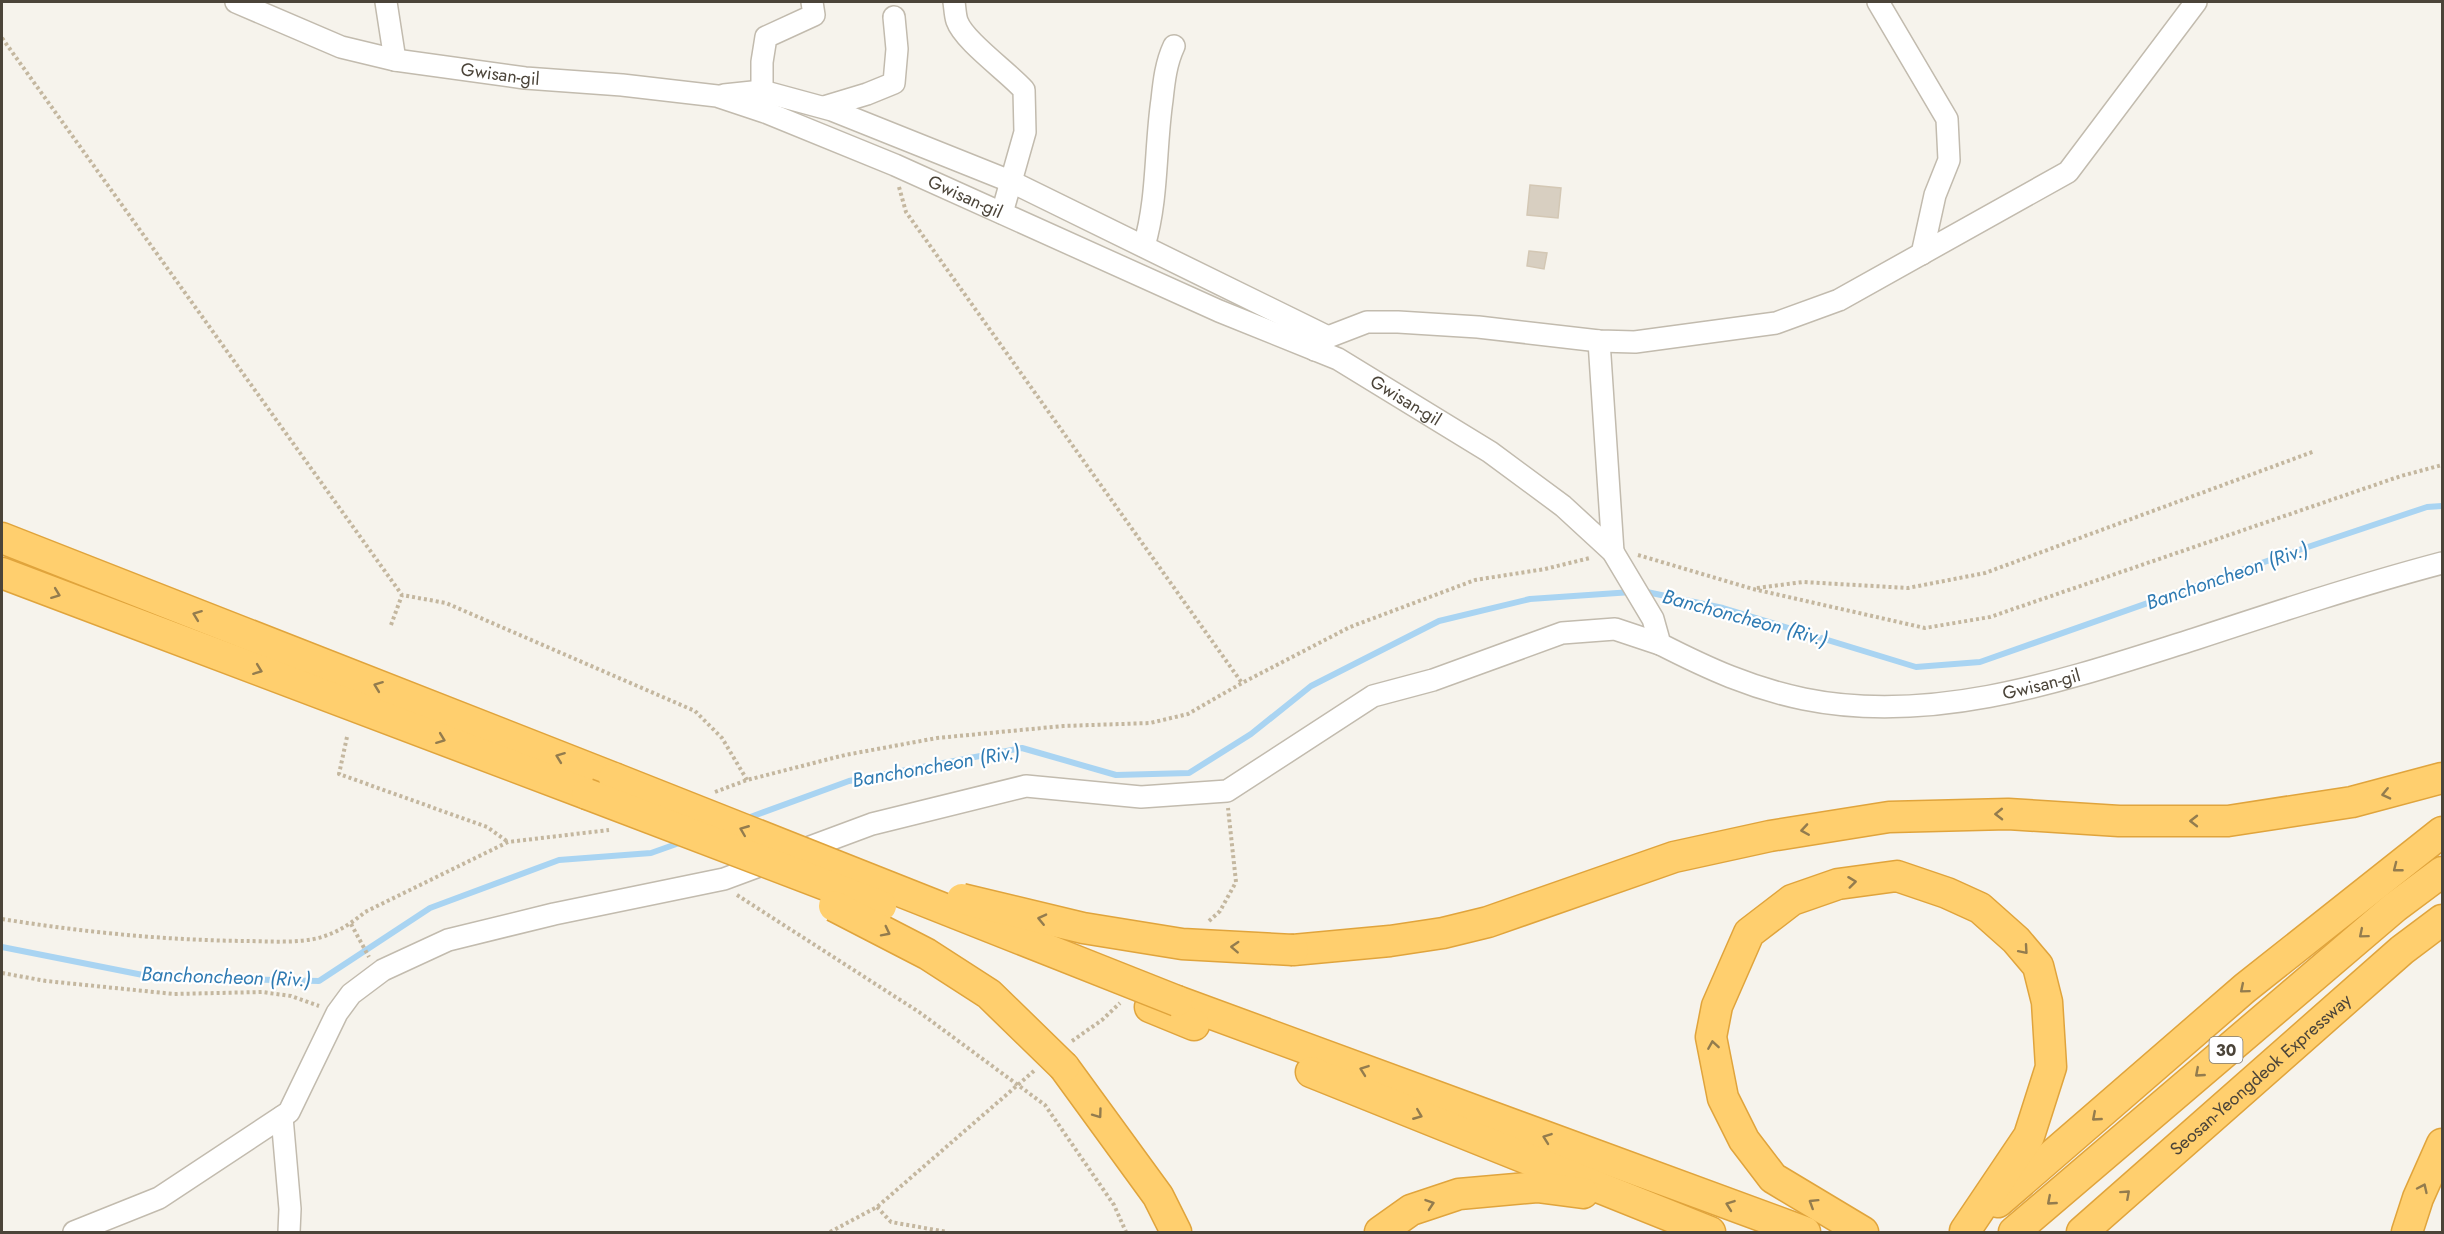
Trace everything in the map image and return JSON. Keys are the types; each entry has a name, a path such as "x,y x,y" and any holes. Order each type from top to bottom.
{"highway":[{"path":"2,538 857,874 1151,1002 1710,1233"},
{"path":"2,573 664,824 1151,1002 1805,1233"},
{"path":"857,874 1083,928 1182,944 1293,950 1390,941 1443,933 1488,922 1674,858 1770,836 1889,817 2008,814 2119,821 2228,821 2352,802 2442,778"},
{"path":"664,824 848,912 927,954 989,994 1055,1061 1158,1196 1176,1233"},
{"path":"1964,1232 2245,988 2442,832"},
{"name":"30","path":"2014,1233 2386,915 2442,872"},
{"path":"1863,1233 1773,1178 1744,1140 1723,1098 1712,1037 1717,1006 1749,933 1792,900 1838,884 1897,876 1947,893 1980,908 2016,940 2038,966 2047,1002 2051,1066 2029,1136 1964,1232"},
{"name":"Seosan-Yeongdeok Expressway","path":"2082,1233 2402,950 2442,920"},
{"path":"2407,1233 2418,1197 2442,1144"},
{"path":"1380,1233 1411,1210 1458,1194 1537,1187 1600,1195 1705,1233"}],"street":[{"name":"Gwisan-gil","path":"236,2 341,47 395,60 525,78 622,85 717,96 765,112 896,165 1219,311 1321,344 1338,360 1490,452 1563,506 1618,560"},
{"path":"386,2 395,60"},
{"path":"762,91 762,62 766,37 814,15 812,2"},
{"path":"954,2 958,23 979,49 1009,73 1024,90 1025,132 1002,213"},
{"path":"1878,2 1947,119 1949,160 1935,195 1922,254"},
{"path":"717,96 762,91 824,107 1012,182 1144,246 1321,344 1367,322 1478,327 1599,341 1635,342 1776,322 1839,300 2068,172 2196,2"},
{"path":"824,107 894,83 897,48 894,17"},
{"path":"1144,246 1152,219 1158,122 1167,61 1173,46"},
{"path":"1599,341 1618,560 1653,619 1660,644"},
{"name":"Gwisan-gil","path":"1227,791 1373,696 1433,680 1562,633 1615,629 1660,644 1716,672 1755,686 1805,699 1859,706 1906,706 1959,701 2041,684 2116,663 2378,580 2442,563"},
{"path":"74,1233 159,1198 289,1112 337,1013 351,994 383,970 448,940 554,914 717,880 873,824 1026,786 1141,797 1227,791"},
{"path":"282,1117 290,1209 289,1233"}],"path":[{"path":"2,38 402,595 447,603 695,711 722,738 747,780"},
{"path":"896,165 900,197 906,212 1242,683"},
{"path":"1753,589 1803,582 1908,588 1984,573 2315,451"},
{"path":"714,793 747,780 845,755 937,738 1063,726 1150,723 1188,714 1350,627 1475,580 1647,556 1753,589 1925,627 1990,617 2401,476 2442,465"},
{"path":"391,625 402,595"},
{"path":"347,737 339,774 487,827 508,842"},
{"path":"1203,927 1220,911 1236,882 1228,826 1227,791"},
{"path":"2,920 75,931 212,941 278,941 321,937 351,924 365,912 508,842 615,829"},
{"path":"717,880 919,1012 1045,1105 1114,1205 1126,1233"},
{"path":"351,924 371,960"},
{"path":"2,973 46,981 174,994 262,992 291,996 337,1013"},
{"path":"830,1233 878,1207 1017,1084 1055,1061 1102,1020 1151,1002"},
{"path":"878,1207 891,1222 947,1233"}],"building":[{"path":"1530,185 1561,188 1558,218 1527,215"},
{"path":"1529,251 1547,253 1544,269 1527,266"}],"waterway":[{"name":"Banchoncheon (Riv.)","path":"1642,591 1723,608 1916,667 1980,662 2287,554 2427,507 2442,506"},
{"name":"Banchoncheon (Riv.)","path":"745,819 849,781 1022,748 1116,775 1189,773 1251,734 1311,686 1439,621 1530,599 1632,592"},
{"name":"Banchoncheon (Riv.)","path":"2,947 153,977 319,981 430,908 559,860 651,853 682,842"}]}
